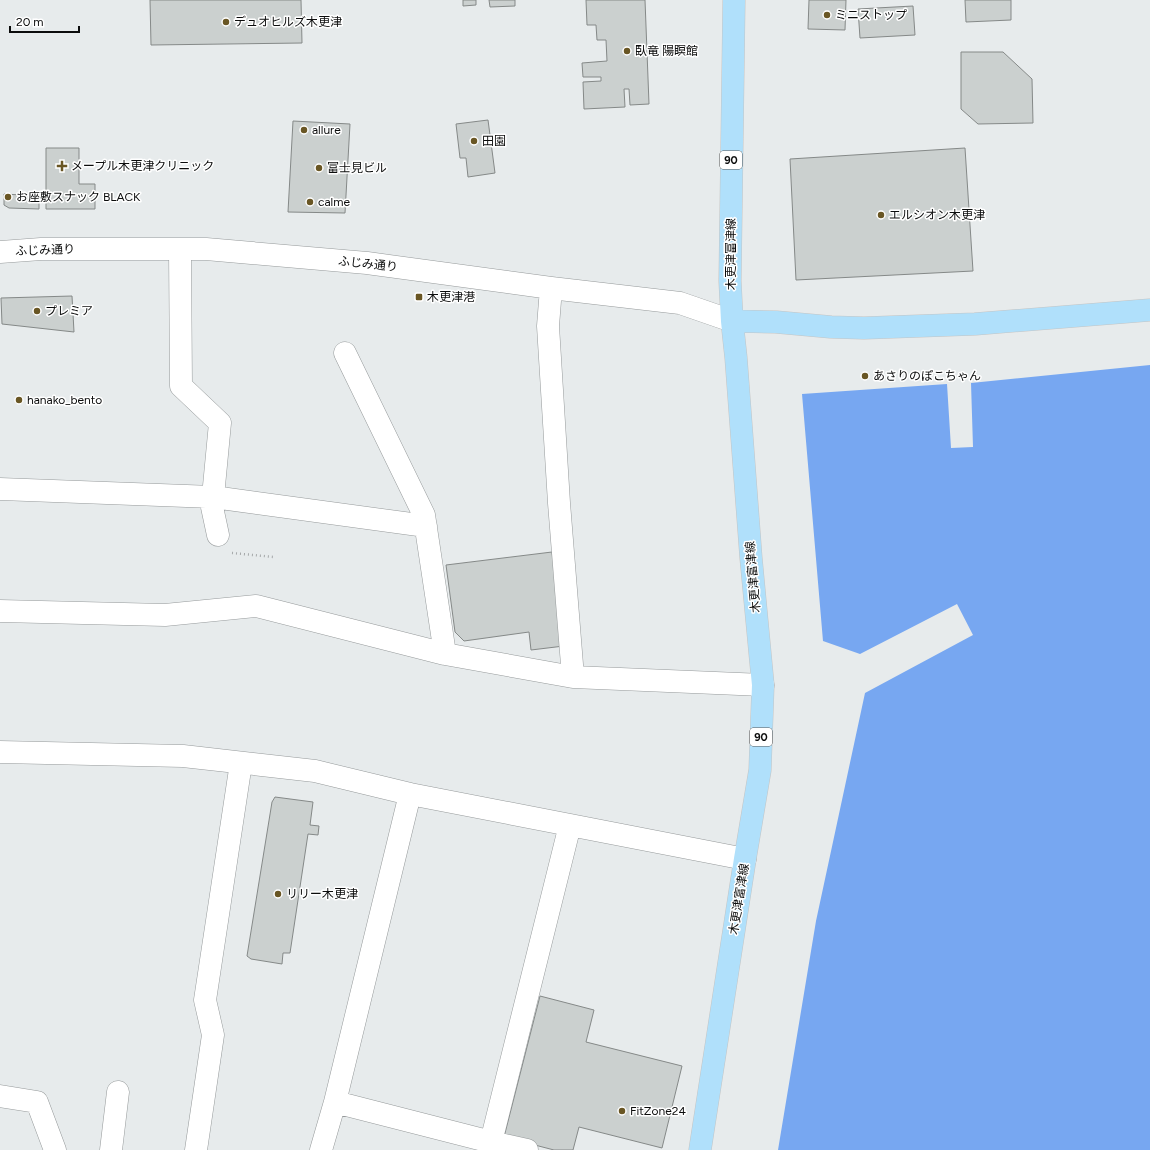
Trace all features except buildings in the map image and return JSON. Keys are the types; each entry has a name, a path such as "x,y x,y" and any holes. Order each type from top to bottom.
{"main road":[{"name":"木更津富津線","path":"700,1150 760,770 763,686 751,558 730,281 734,0"},
{"path":"732,321 776,322 864,328 975,324 1150,310"}],"street":[{"name":"ふじみ通り","path":"0,252 41,249 180,249 367,263 551,288 680,303 732,321"},
{"path":"180,249 181,386 220,423 212,508 218,535"},
{"path":"551,288 548,326 559,503 573,677"},
{"path":"345,353 424,515 445,654"},
{"path":"0,489 213,497 426,526"},
{"path":"0,611 166,615 256,606 445,654 573,677 763,686"},
{"path":"0,752 183,756 315,771 410,794 745,859"},
{"path":"196,1150 213,1035 205,1000 241,762"},
{"path":"321,1150 335,1102 410,794"},
{"path":"490,1146 570,825"},
{"path":"111,1150 118,1092"},
{"path":"0,1096 37,1102 55,1150"},
{"path":"335,1102 490,1146 527,1150"}],"path":[{"path":"218,535 224,552 274,557"}],"water":[{"path":"1150,365 1150,1150 778,1150 816,921 865,693 973,635 957,604 860,654 823,641 802,394 947,384 951,448 973,447 971,383"}],"place":[{"name":"ミニストップ","path":"827,15"},
{"name":"デュオヒルズ木更津","path":"226,22"},
{"name":"臥竜 陽瞑館","path":"627,51"},
{"name":"allure","path":"304,130"},
{"name":"田園","path":"474,141"},
{"name":"メープル木更津クリニック","path":"62,166"},
{"name":"富士見ビル","path":"319,168"},
{"name":"お座敷スナック BLACK","path":"8,197"},
{"name":"calme","path":"310,202"},
{"name":"エルシオン木更津","path":"881,215"},
{"name":"木更津港","path":"419,297"},
{"name":"プレミア","path":"37,311"},
{"name":"あさりのぽこちゃん","path":"865,376"},
{"name":"hanako_bento","path":"19,400"},
{"name":"リリー木更津","path":"278,894"},
{"name":"FitZone24","path":"622,1111"}]}
